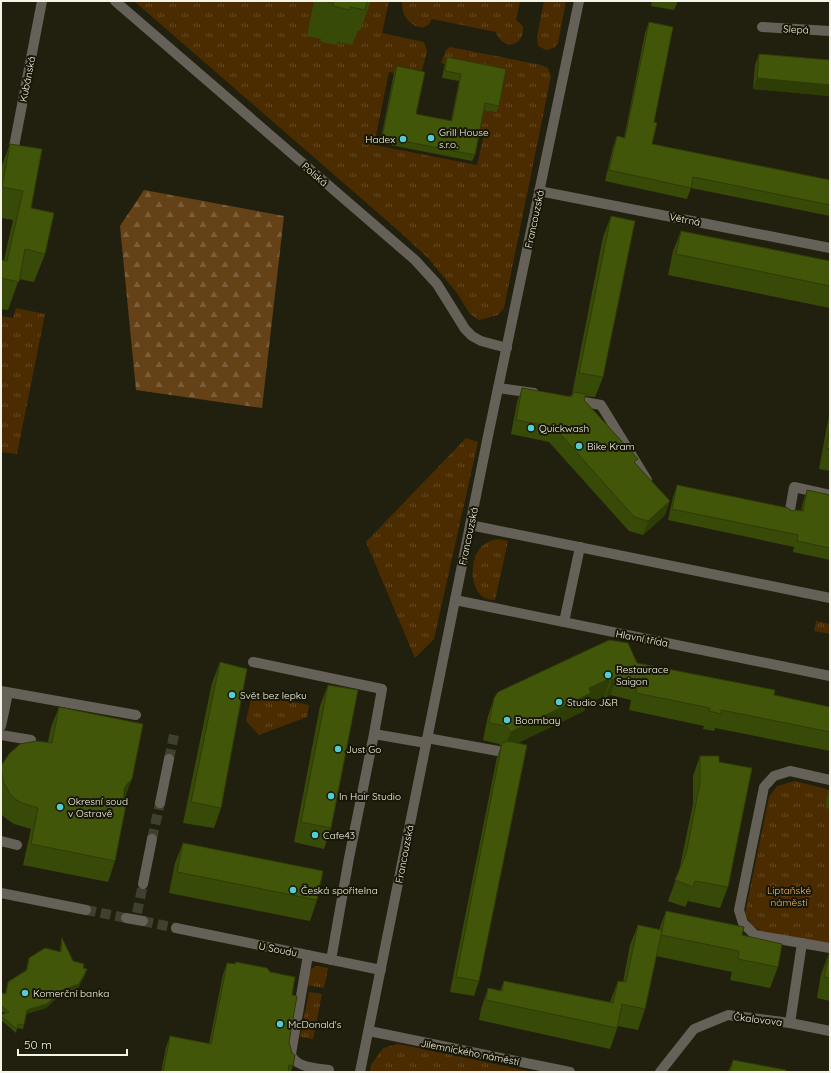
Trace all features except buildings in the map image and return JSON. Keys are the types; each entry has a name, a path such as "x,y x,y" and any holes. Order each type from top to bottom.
{"street":[{"name":"Kubánská","path":"12,157 42,1"},
{"name":"Polská","path":"116,1 415,260 437,284 465,330 481,341 507,348"},
{"name":"Francouzská","path":"360,1072 498,388 579,1"},
{"name":"Slepá","path":"762,27 830,31"},
{"name":"Větrná","path":"539,191 830,248"},
{"path":"498,388 544,395"},
{"path":"565,398 601,404 646,479 656,489"},
{"path":"789,516 794,488 830,494"},
{"path":"470,525 830,598"},
{"path":"564,622 580,547"},
{"name":"Hlavní třída","path":"455,600 830,676"},
{"path":"253,662 382,689 331,960"},
{"path":"1,726 5,692 136,715"},
{"path":"374,734 498,751"},
{"path":"1,735 31,740"},
{"path":"160,803 169,759"},
{"path":"830,780 790,771 774,776 764,787 739,910 743,923 755,935 830,948"},
{"path":"143,884 152,839"},
{"path":"1,841 17,845"},
{"path":"1,893 86,910"},
{"name":"U Soudu","path":"176,928 380,970"},
{"path":"790,1022 802,943"},
{"path":"308,955 291,1054 295,1062 329,1070"},
{"name":"Čkalovova","path":"660,1072 694,1029 728,1015 790,1022 830,1031"},
{"name":"Jilemnického náměstí","path":"369,1031 570,1072"}],"green space":[{"path":"134,1 389,1 382,33 424,42 427,51 420,78 389,72 374,145 477,165 484,134 478,133 483,110 445,64 441,63 446,50 450,47 541,65 548,68 551,76 504,308 498,315 479,320 470,314 457,293 428,258"},
{"path":"402,1 520,1 516,20 523,26 523,33 517,42 508,44 499,38 496,32 432,19 425,27 418,27 411,23 406,17 403,11"},
{"path":"544,1 566,1 558,43 554,48 546,50 538,46 537,37"},
{"path":"144,190 284,216 262,408 136,390 120,226"},
{"path":"16,308 45,314 17,454 1,452 1,316 13,318"},
{"path":"466,438 478,442 434,639 415,658 366,542"},
{"path":"498,539 508,541 495,600 493,600 484,598 475,587 473,580 473,565 477,552 481,547 488,542"},
{"path":"816,621 830,624 830,634 814,631"},
{"path":"252,694 309,705 307,717 259,735 246,721"},
{"name":"Liptaňské náměstí","path":"795,781 830,790 830,945 762,932 751,924 745,914 769,797 777,786"},
{"path":"316,966 328,968 324,988 307,985 310,972"},
{"path":"309,992 322,994 313,1039 300,1037"},
{"path":"398,1044 534,1072 370,1072 371,1065 383,1048"}],"tunnel":[{"path":"169,759 174,735"},
{"path":"152,839 160,803"},
{"path":"137,913 143,884"},
{"path":"86,910 126,918"},
{"path":"143,921 176,928"}],"place":[{"name":"Grill House s.r.o.","path":"431,138"},
{"name":"Hadex","path":"403,139"},
{"name":"Quickwash","path":"531,428"},
{"name":"Bike Kram","path":"579,446"},
{"name":"Restaurace Saigon","path":"608,675"},
{"name":"Svět bez lepku","path":"232,695"},
{"name":"Studio J&R","path":"559,702"},
{"name":"Boombay","path":"507,720"},
{"name":"Just Go","path":"338,749"},
{"name":"In Hair Studio","path":"331,796"},
{"name":"Okresní soud v Ostravě","path":"60,807"},
{"name":"Cafe43","path":"315,835"},
{"name":"Česká spořitelna","path":"293,890"},
{"name":"Komerční banka","path":"25,993"},
{"name":"McDonald's","path":"280,1024"}]}
